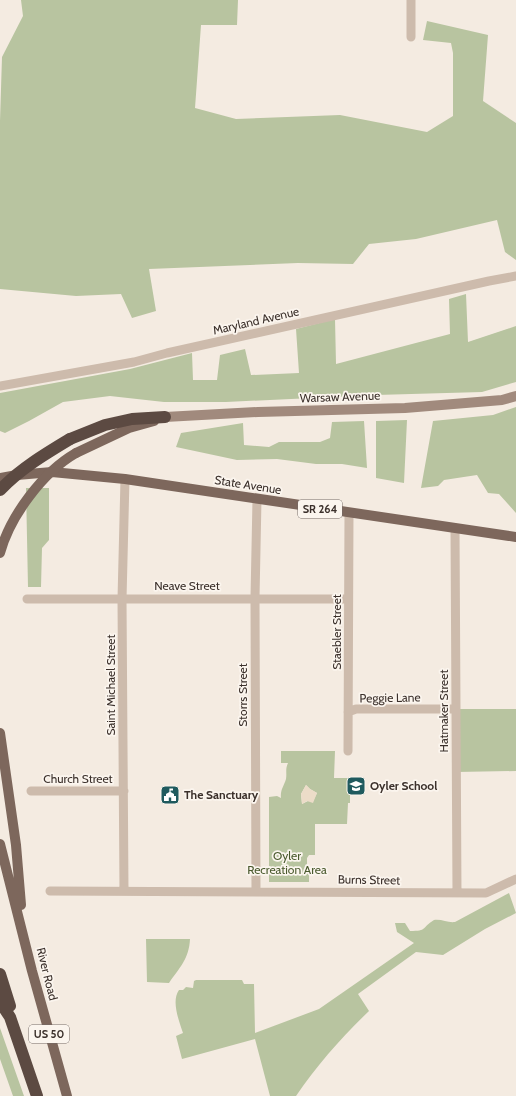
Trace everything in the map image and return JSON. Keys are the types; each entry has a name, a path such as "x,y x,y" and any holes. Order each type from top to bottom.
{"highway":[{"path":"0,490 24,468 70,439 105,425 132,419 165,417"},
{"path":"0,974 11,1008 10,1017"},
{"path":"0,997 4,1008 10,1017 37,1096"}],"main road":[{"name":"Warsaw Avenue","path":"165,417 405,408 485,402 502,400 516,396"},
{"path":"0,553 8,530 27,499 66,458 129,428 165,417"},
{"name":"State Avenue","path":"0,478 52,472 125,479 516,537"},
{"path":"0,733 16,845 22,929"},
{"name":"River Road","path":"0,844 32,971 67,1096"}],"street":[{"path":"411,0 411,37"},
{"name":"Maryland Avenue","path":"0,386 134,362 167,353 516,276"},
{"name":"Saint Michael Street","path":"124,891 122,599 125,479"},
{"name":"Storrs Street","path":"256,892 255,598 257,499"},
{"name":"Staebler Street","path":"348,751 349,513"},
{"name":"Hatmaker Street","path":"455,528 457,893"},
{"name":"Neave Street","path":"26,599 348,599"},
{"name":"Peggie Lane","path":"348,712 356,709 456,709"},
{"name":"Church Street","path":"31,791 124,791"},
{"name":"Burns Street","path":"50,891 486,893 516,879"}],"green space":[{"path":"21,0 238,0 237,25 201,25 195,108 236,119 340,115 427,132 453,116 453,53 451,43 423,40 427,21 488,35 483,101 516,123 516,260 505,252 497,220 416,239 369,244 353,264 298,263 149,269 156,311 132,318 121,294 76,296 0,289 0,121 2,57 23,16"},
{"path":"466,294 468,342 516,326 516,382 482,392 226,402 164,402 110,396 63,402 5,433 0,431 0,393 130,369 192,353 193,380 217,380 220,355 245,349 251,375 299,373 296,329 335,319 336,364 450,334 449,299"},
{"path":"516,407 516,513 499,494 488,493 477,475 444,480 438,486 421,488 433,421 493,415"},
{"path":"407,420 404,483 376,478 376,421"},
{"path":"364,421 367,468 342,464 316,464 277,459 237,460 176,447 181,433 243,423 244,445 269,447 279,442 320,442 330,438 332,422"},
{"path":"26,488 49,488 49,540 42,548 41,587 28,587"},
{"path":"456,709 516,709 516,771 456,772"},
{"name":"Oyler Recreation Area","path":"281,751 335,751 334,778 350,778 350,803 348,803 347,824 315,824 315,855 309,855 307,858 309,882 269,882 269,797 277,796 281,798 288,763 281,763","holes":["306,785 317,793 313,801 308,801 302,804 301,794"]},
{"path":"509,893 516,913 485,929 443,955 416,952 358,994 369,1011 330,1052 312,1073 296,1096 270,1096 255,1039 182,1059 176,1036 183,1033 176,1011 176,1000 179,990 183,990 186,987 193,988 194,981 242,980 244,984 254,984 255,1033 319,1009 414,943 397,932 395,923 405,923 410,931 416,931 422,930 434,920 455,922"},
{"path":"146,939 190,939 186,957 169,983 147,982"},
{"path":"0,1028 24,1096 13,1096 0,1059"}],"shaded area":[{"path":"306,785 317,793 313,803 307,801 302,804 301,794"}],"place":[{"name":"Oyler School","path":"356,786"},
{"name":"The Sanctuary","path":"170,795"}]}
